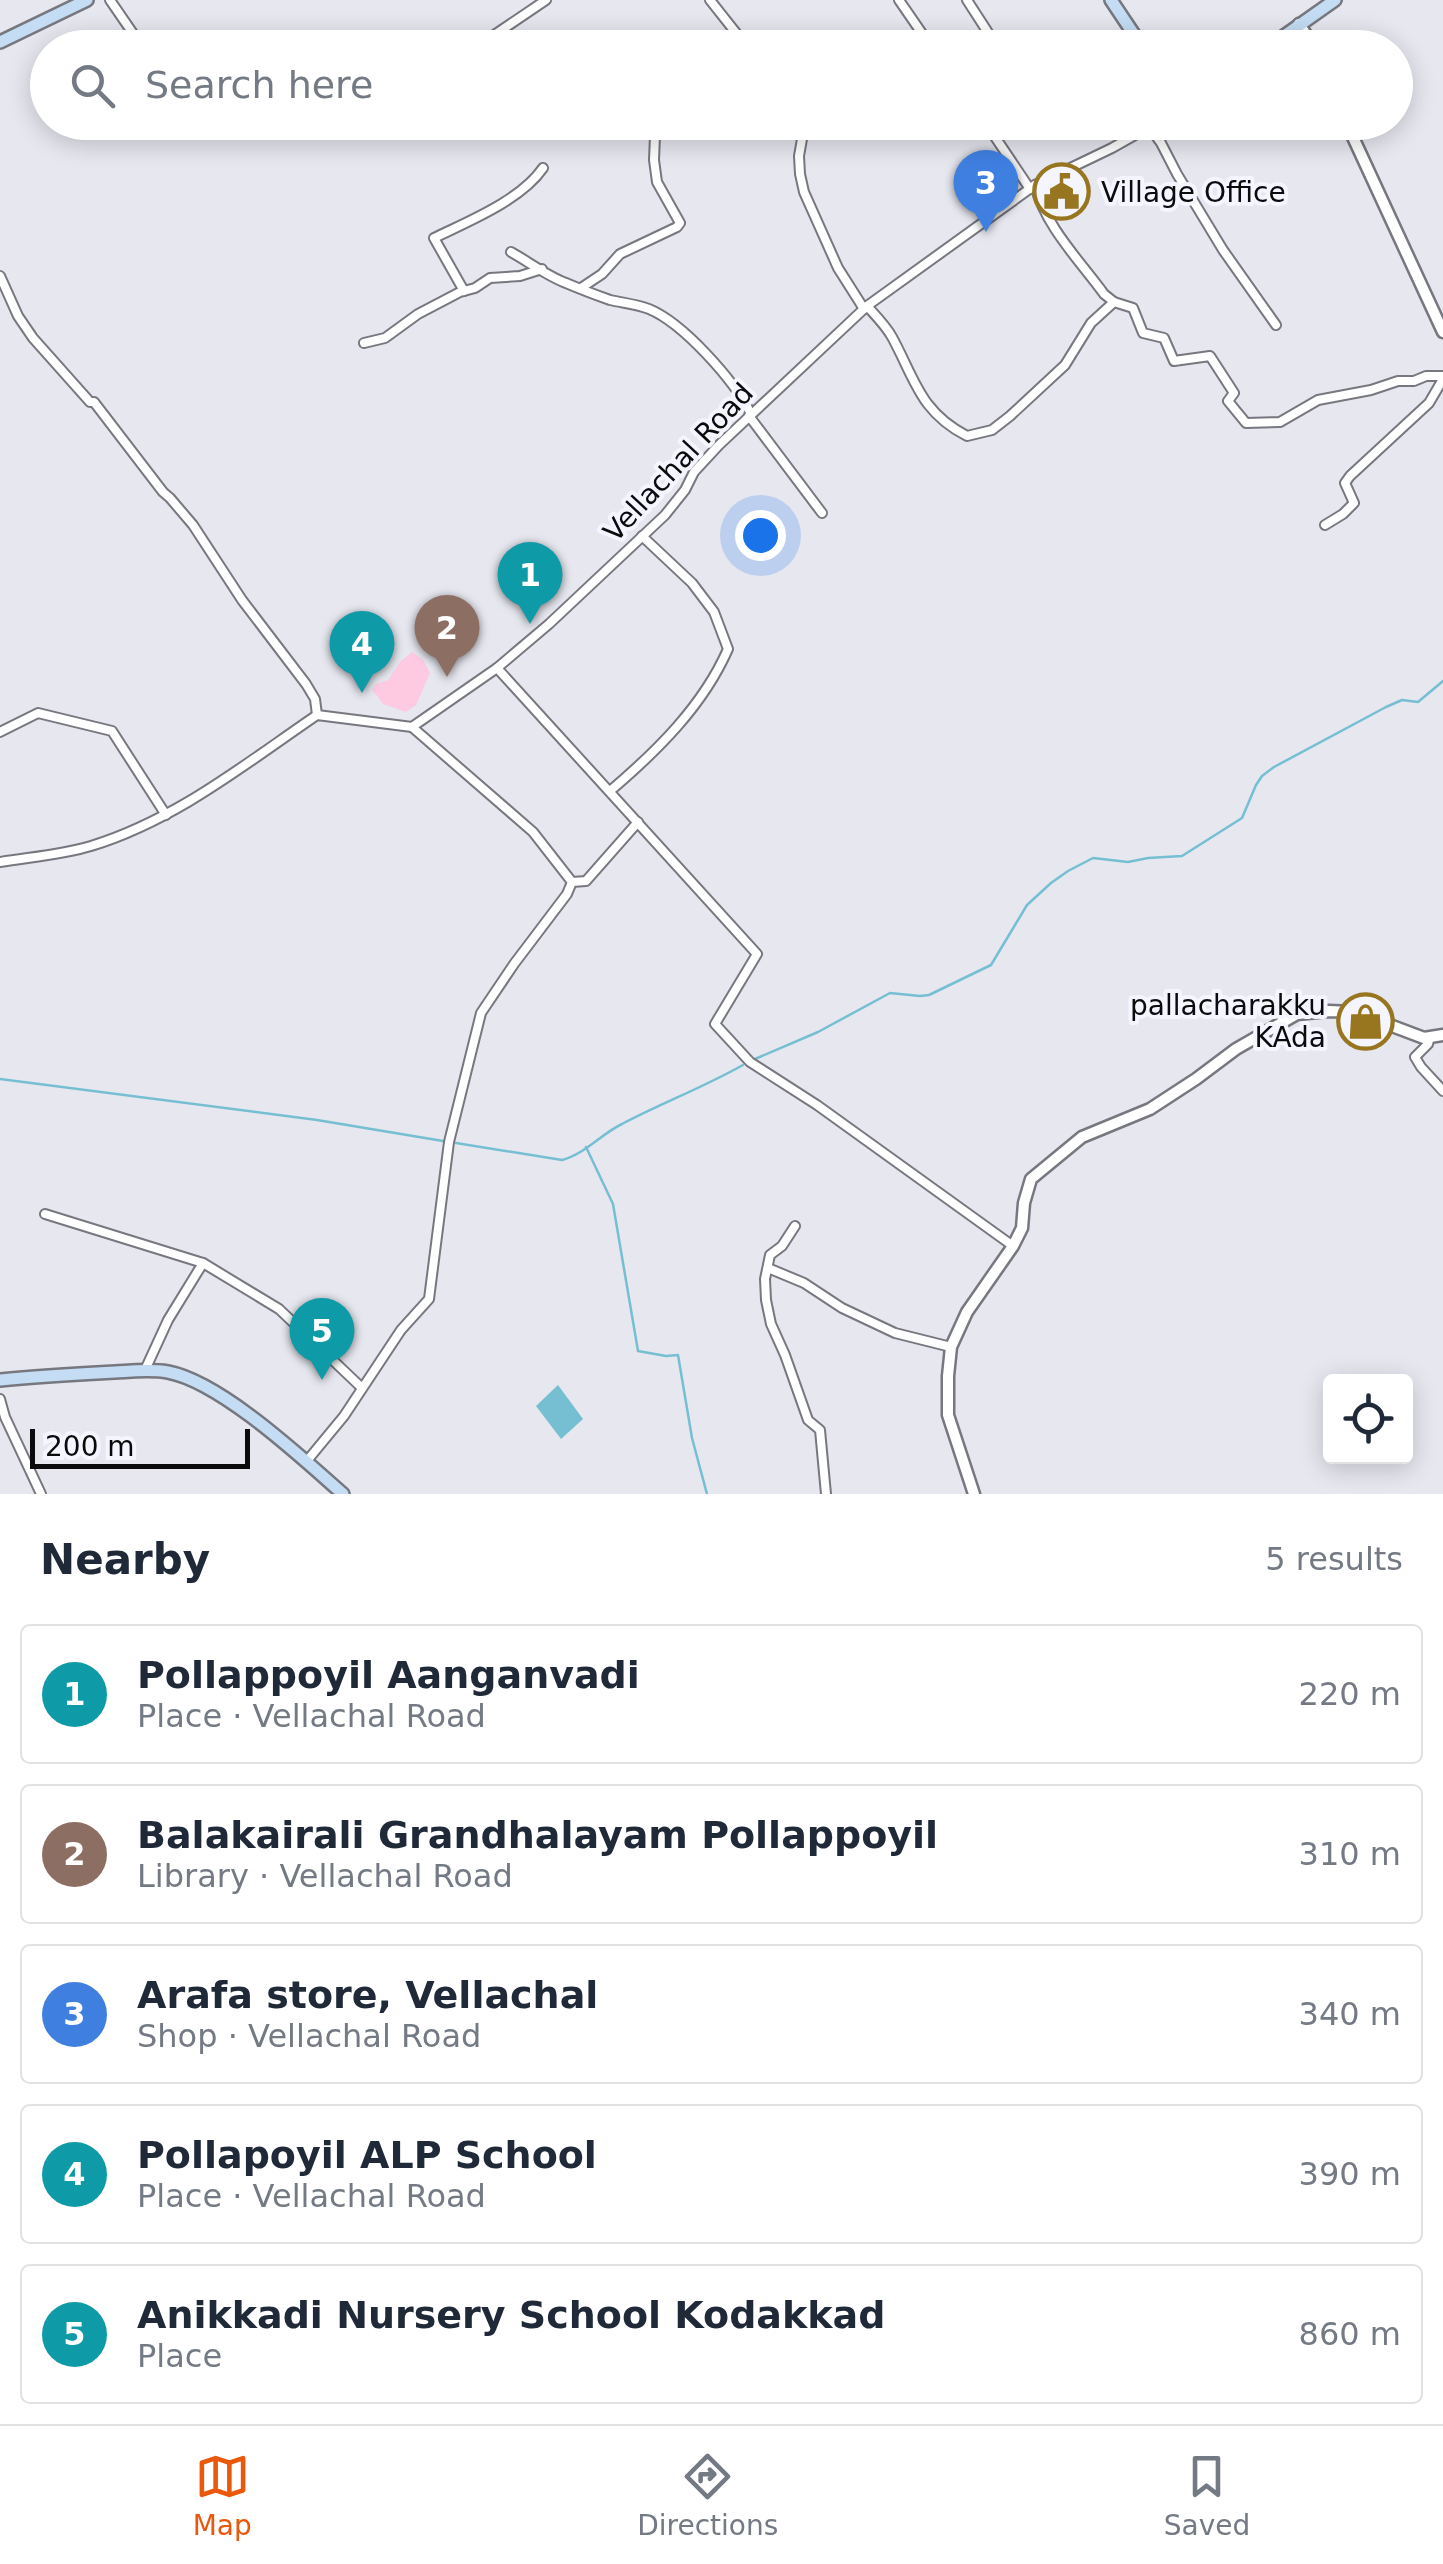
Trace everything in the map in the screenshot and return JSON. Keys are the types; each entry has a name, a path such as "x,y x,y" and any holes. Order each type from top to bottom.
{"main road":[{"path":"0,42 87,0"},
{"path":"1111,0 1131,30"},
{"path":"1291,30 1329,2"},
{"path":"0,1380 145,1370 172,1372 203,1386 274,1435 343,1494"}],"street":[{"path":"110,0 131,30"},
{"path":"502,30 546,0"},
{"path":"710,0 732,30"},
{"path":"899,0 920,30"},
{"path":"967,0 986,30"},
{"path":"1299,24 1303,30"},
{"path":"580,288 602,274 620,254 680,223 657,182 655,140"},
{"path":"802,140 799,156 804,192 832,258 866,308 890,333 919,394 950,427 967,436 992,430 1010,416 1065,364 1092,323 1114,302"},
{"path":"998,140 1104,294 1132,308 1143,333 1164,338 1174,361 1210,356 1234,393 1228,401 1246,423 1280,422 1318,400 1398,381 1443,377 1429,403 1350,476 1345,484 1354,503 1324,525"},
{"name":"Vellachal Road","path":"412,726 497,668 549,624 665,515 694,472 750,415 866,308 1032,187 1124,140"},
{"path":"1161,140 1223,250 1276,325"},
{"path":"1354,140 1443,332"},
{"path":"464,291 434,238 506,201 542,168"},
{"path":"511,252 563,282 610,300 650,309 677,324 746,404 750,415 822,513"},
{"path":"364,343 385,338 418,314 490,278 520,276 542,269"},
{"path":"0,276 18,316 41,350 94,402 207,545 242,600 316,699 317,715"},
{"path":"610,791 696,706 728,650 714,612 692,583 642,536"},
{"path":"497,668 758,954 715,1024 750,1062 817,1105 1013,1246"},
{"path":"0,732 38,713 112,731 166,815"},
{"path":"0,862 92,846 166,815 317,715 412,726 532,832 572,882"},
{"path":"572,882 586,881 638,822"},
{"path":"306,1462 344,1416 400,1330 429,1298 449,1142 481,1013 572,882"},
{"path":"974,1494 948,1414 951,1347 967,1312 1022,1228 1030,1179 1082,1136 1150,1109 1236,1049 1296,1014 1354,1012 1424,1038 1443,1035"},
{"path":"1430,1037 1414,1056 1443,1091"},
{"path":"45,1214 203,1263 280,1309 362,1388"},
{"path":"794,1226 782,1246 770,1255 766,1300 808,1420 820,1430 826,1494"},
{"path":"145,1370 168,1320 203,1263"},
{"path":"768,1268 804,1283 842,1308 896,1334 951,1347"},
{"path":"0,1399 41,1494"}],"shaded area":[{"path":"412,652 423,660 430,673 416,705 406,712 383,704 372,690 388,680"}],"water":[{"path":"558,1385 583,1419 561,1439 536,1406"}],"waterway":[{"path":"755,1059 818,1032 890,993 929,995 991,965 1027,905 1068,871 1093,858 1128,862 1182,856 1242,818 1256,785 1274,767 1386,707 1402,700 1418,702 1443,681"},
{"path":"456,1143 562,1160 622,1124 743,1065"},
{"path":"0,1079 317,1120 443,1141"},
{"path":"586,1147 613,1204 638,1351 678,1355 692,1438 707,1494"}],"place":[{"name":"Village Office","path":"1062,192"},
{"name":"Arafa store, Vellachal","path":"986,232"},
{"name":"Pollappoyil Aanganvadi","path":"530,624"},
{"name":"Balakairali Grandhalayam Pollappoyil","path":"447,677"},
{"name":"Pollapoyil ALP School","path":"362,693"},
{"name":"pallacharakku KAda","path":"1365,1021"},
{"name":"Anikkadi Nursery School Kodakkad","path":"322,1380"}]}
